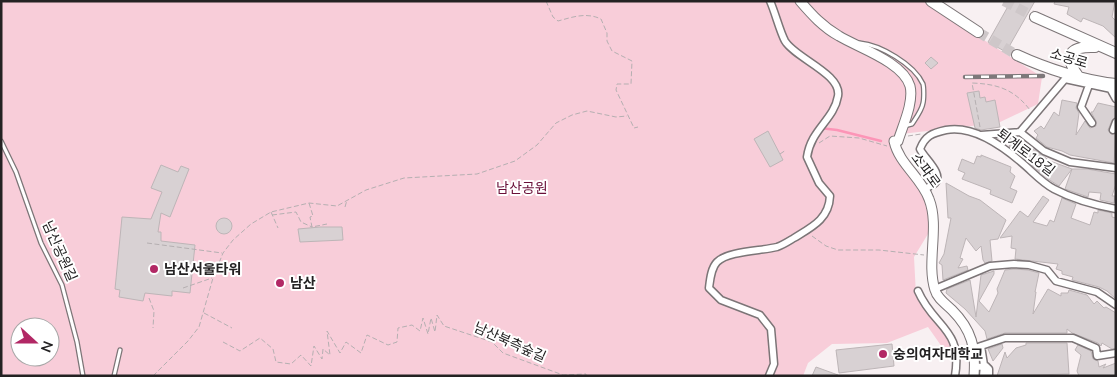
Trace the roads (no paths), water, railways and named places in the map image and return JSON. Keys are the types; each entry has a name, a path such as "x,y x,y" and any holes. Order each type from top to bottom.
{"main road":[{"path":"931,1 978,32"},
{"name":"소공로","path":"1035,17 1116,53"},
{"path":"1078,76 1070,61 1074,50 1080,46 1101,47"},
{"name":"소공로","path":"1017,55 1032,62 1114,88"}],"street":[{"path":"769,376 774,364 771,329 760,315 721,300 709,288 710,274 716,262 728,256 779,247 815,225 824,217 829,205 830,196 819,183 807,157 812,139 836,104 838,89 830,76 785,41 770,1"},
{"name":"소파로","path":"800,1 816,20 849,42 892,64 910,85 910,105 897,145 900,158 925,189 930,200 934,224 932,255 934,289"},
{"path":"982,135 1020,132 1065,79 1089,85 1114,88 1116,99"},
{"path":"1089,85 1081,107 1092,123"},
{"path":"1112,130 1116,122"},
{"name":"퇴계로18길","path":"925,189 936,182 938,177 937,172 924,157 920,149 929,135 950,129 969,130 982,135 1021,162 1042,182 1053,189 1093,205 1116,209"},
{"path":"1020,132 1044,151 1070,162 1116,168"},
{"path":"983,376 984,365 978,347 962,322 942,301 934,289 990,266 1029,265 1048,270 1056,281 1097,292 1116,305"},
{"path":"918,291 923,301 955,344 958,356 955,376"},
{"path":"978,347 1005,338 1072,338 1096,348 1097,356 1116,353"},
{"path":"974,371 978,347"},
{"path":"974,371 986,366 989,369 989,376"}],"lane":[{"path":"849,42 868,44 895,56 908,65 923,85 923,104 912,124 902,127"},
{"name":"남산공원길","path":"1,141 14,167 41,243 62,285 83,376"},
{"path":"114,376 120,350"}],"waterway":[{"path":"820,128 837,130 881,141"}],"tunnel":[{"path":"1004,1 1035,17"},
{"path":"978,32 1017,55"}],"railway":[{"path":"965,77 1043,76"}],"place":[{"name":"남산서울타워","path":"154,269"},
{"name":"남산","path":"280,283"},
{"name":"숭의여자대학교","path":"883,354"}],"park label":[{"name":"남산공원","path":"522,188"}]}
